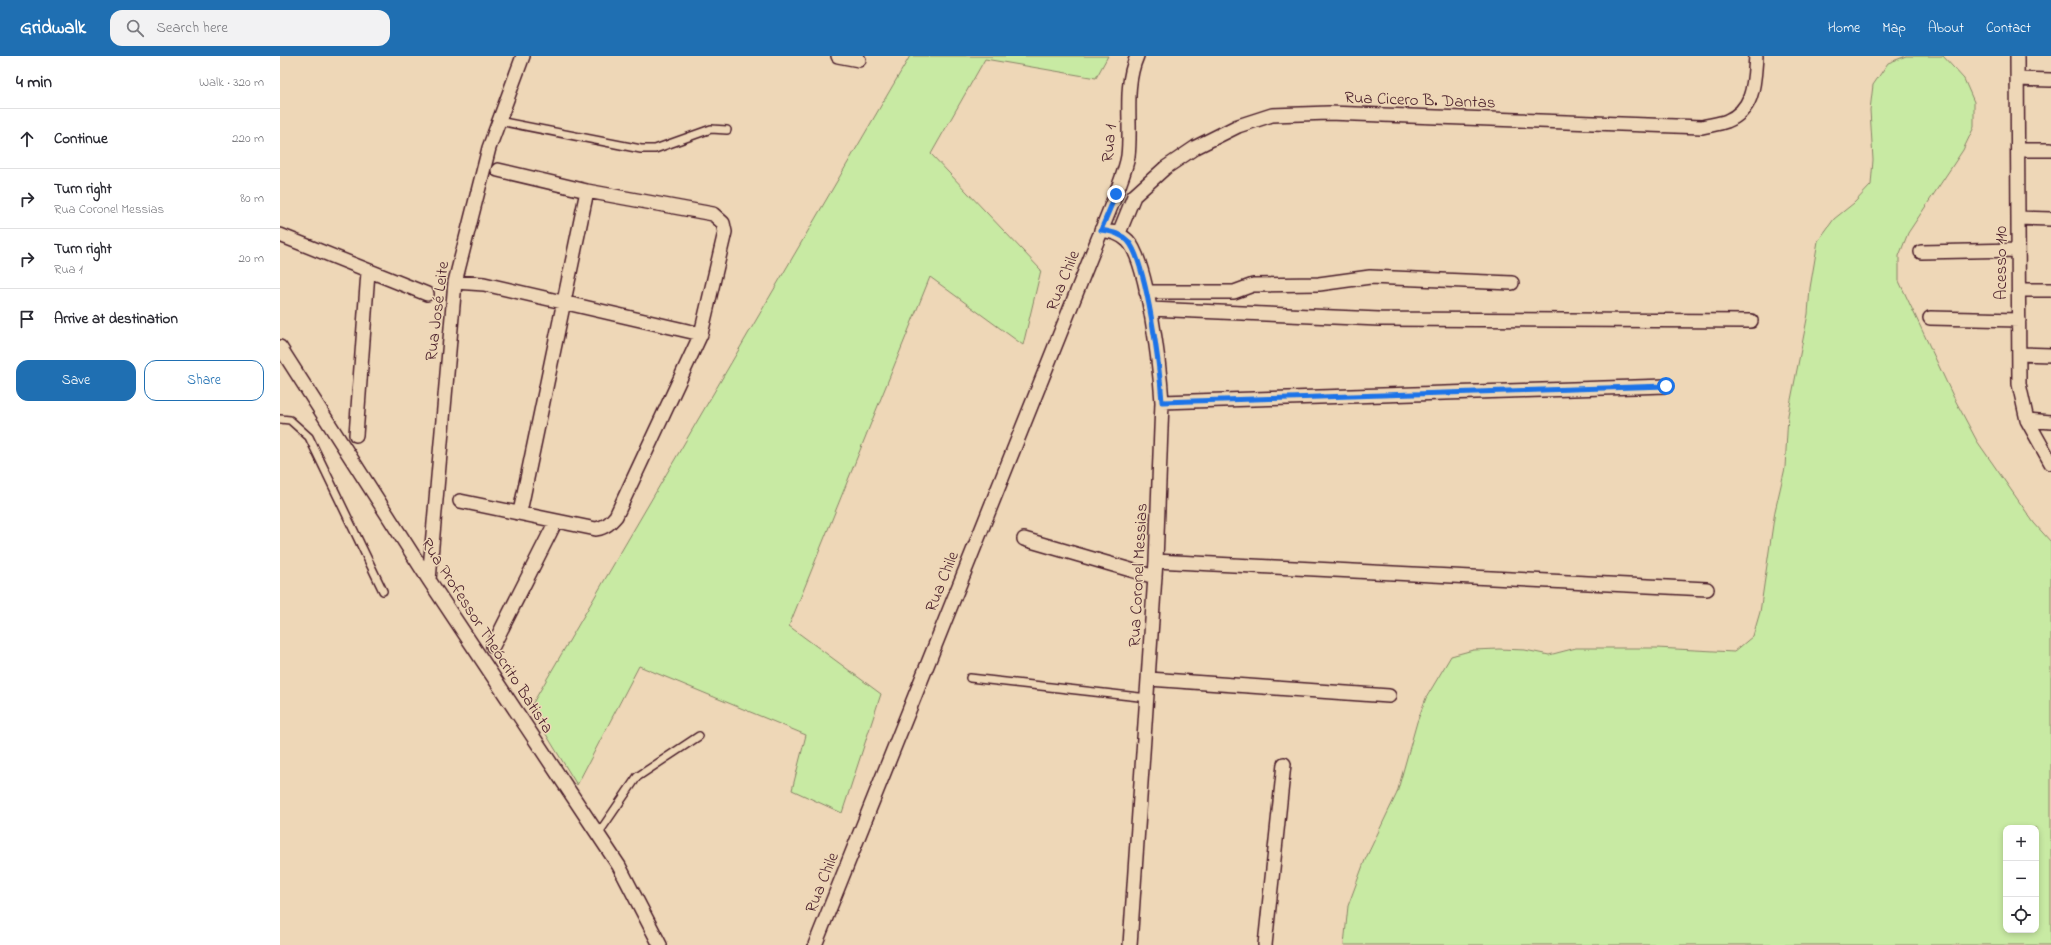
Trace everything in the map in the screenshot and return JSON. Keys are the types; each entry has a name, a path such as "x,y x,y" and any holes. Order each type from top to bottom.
{"street":[{"name":"Rua José Leite","path":"429,580 455,282 489,148 523,56"},
{"path":"838,56 859,60"},
{"name":"Rua 1","path":"1101,230 1116,194 1128,157 1129,89 1132,68 1137,56"},
{"name":"Rua Cicero B. Dantas","path":"1119,233 1134,196 1165,168 1203,143 1238,126 1272,115 1329,113 1702,127 1727,121 1742,111 1753,92 1756,56"},
{"name":"Acesso 110","path":"2018,56 2019,384 2027,420 2051,463"},
{"path":"2018,79 2051,80"},
{"path":"2018,150 2051,150"},
{"path":"460,501 520,512 596,529 604,528 610,523 616,516 701,334 725,232 723,223 713,214 587,191 498,170"},
{"path":"520,512 587,191"},
{"path":"2018,218 2051,219"},
{"path":"1101,230 1119,233"},
{"name":"Rua Chile","path":"815,945 1101,230"},
{"name":"Rua Coronel Messias","path":"1119,233 1130,242 1139,260 1150,309 1162,402 1156,561 1148,698 1130,945"},
{"path":"280,235 368,272 427,294"},
{"path":"1921,252 2018,250"},
{"path":"356,434 368,272"},
{"path":"1146,292 1234,292 1253,285 1319,284 1370,277 1512,283"},
{"path":"455,282 484,284 701,334"},
{"path":"2018,290 2051,290"},
{"path":"1150,309 1379,319 1751,321"},
{"path":"1930,318 2018,320"},
{"name":"Rua Professor Theócrito Batista","path":"280,347 429,580 619,866 660,945"},
{"path":"2019,354 2051,355"},
{"path":"1162,402 1666,386"},
{"path":"2027,420 2051,422"},
{"path":"493,646 556,521"},
{"path":"1024,538 1155,577"},
{"path":"1156,561 1707,589"},
{"path":"1149,679 1389,696"},
{"path":"1266,945 1284,764"}],"lane":[{"path":"499,121 641,149 655,149 711,129 727,130"},
{"path":"280,419 290,420 309,437 383,591"},
{"path":"970,678 1148,698"},
{"path":"598,834 637,777 699,736"}],"green space":[{"path":"910,56 1108,56 1096,78 985,59 931,154 1041,270 1023,345 930,277 789,626 881,694 842,813 792,790 806,735 639,666 577,785 530,708"},
{"path":"1906,56 1943,56 1964,79 1974,102 1974,127 1963,150 1908,233 1899,256 1899,281 1953,396 1977,441 2034,523 2051,542 2051,945 1344,945 1348,906 1365,860 1397,793 1417,722 1426,698 1451,656 1473,650 1499,649 1525,650 1549,655 1576,648 1656,648 1734,652 1753,636 1760,612 1775,511 1785,468 1788,415 1808,314 1810,288 1818,241 1834,219 1854,203 1871,185 1873,160 1870,110 1873,85 1888,63"}],"route":[{"path":"1116,194 1101,230 1119,233 1130,242 1139,260 1150,309 1161,380 1162,402 1666,386"}]}
